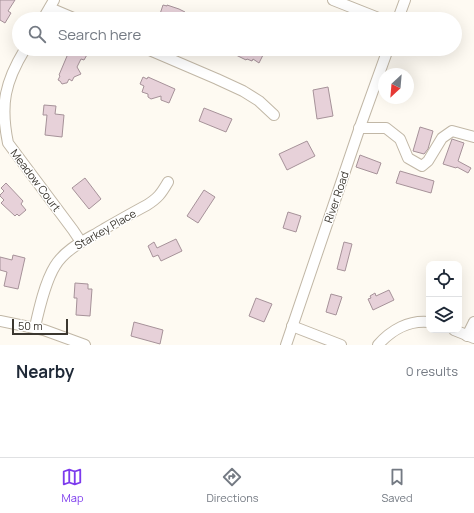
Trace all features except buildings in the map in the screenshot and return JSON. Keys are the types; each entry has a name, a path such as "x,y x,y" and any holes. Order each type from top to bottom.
{"street":[{"path":"333,0 363,12"},
{"path":"401,12 405,0"},
{"path":"52,4 65,12"},
{"name":"Meadow Court","path":"21,56 7,79 2,93 0,103 0,119 2,129 8,143 81,242"},
{"path":"163,56 243,91 259,101 274,115"},
{"name":"River Road","path":"286,345 386,56"},
{"path":"360,128 386,128 400,139 408,158 422,166 428,161 442,138 452,131 474,137"},
{"name":"Starkey Place","path":"36,327 40,306 50,275 61,258 74,246 156,199 162,193 168,182"},
{"path":"0,321 36,327 85,345"},
{"path":"378,345 384,338 396,329 406,325 426,322"},
{"path":"461,333 471,337 474,322"},
{"path":"292,326 341,345"}]}
